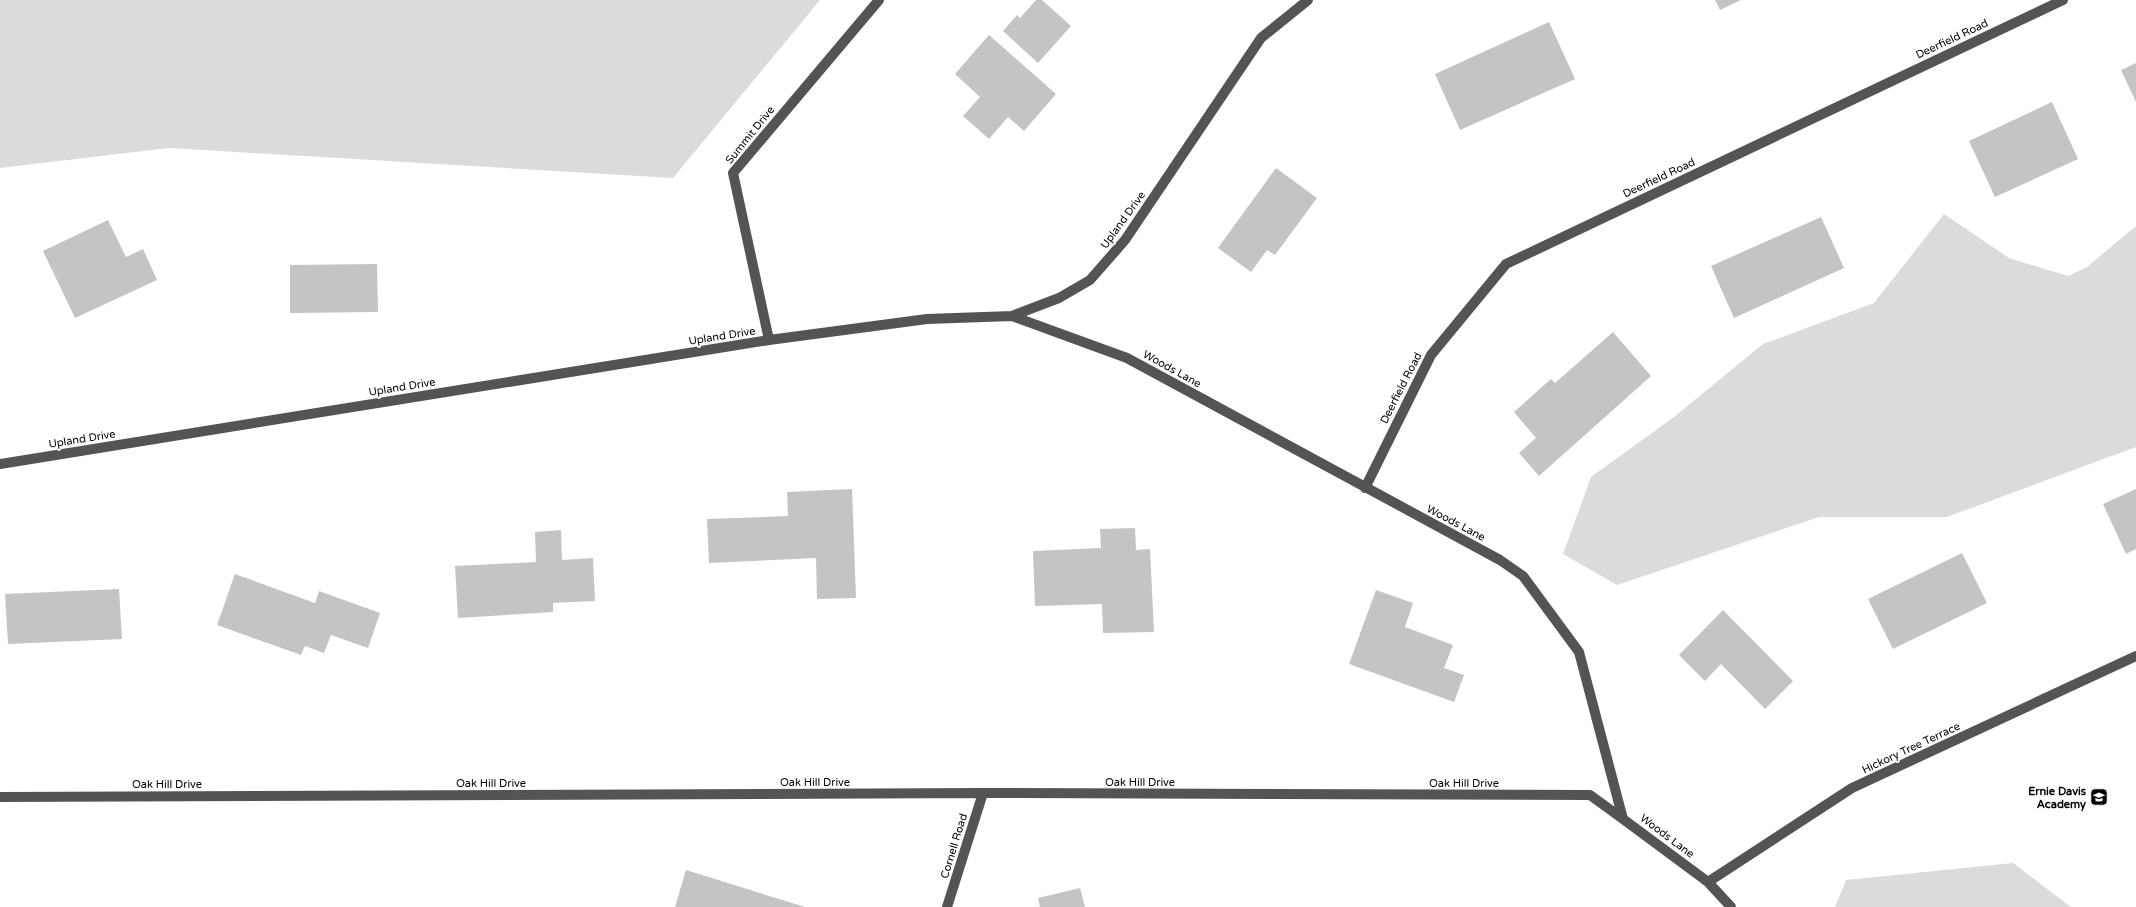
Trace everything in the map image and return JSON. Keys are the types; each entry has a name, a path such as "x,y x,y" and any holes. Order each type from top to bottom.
{"street":[{"name":"Summit Drive","path":"769,340 733,173 879,0"},
{"name":"Upland Drive","path":"0,464 769,340 927,319 1012,316 1059,298 1090,280 1125,240 1262,38 1308,0"},
{"name":"Deerfield Road","path":"1365,488 1431,355 1506,264 2063,0"},
{"name":"Woods Lane","path":"1012,316 1127,358 1500,560 1523,576 1579,652 1623,819 1708,882 1731,907"},
{"name":"Hickory Tree Terrace","path":"1708,882 1852,788 2136,656"},
{"name":"Oak Hill Drive","path":"0,797 983,793 1590,795 1623,819"},
{"name":"Cornell Road","path":"947,907 983,793"}],"shaded area":[{"path":"0,0 820,0 673,178 169,148 0,168"},
{"path":"1944,214 2009,258 2068,276 2087,267 2136,226 2136,447 1947,517 1819,517 1617,585 1563,554 1591,477 1674,417 1763,344 1874,303"},
{"path":"2013,863 2071,907 1835,907 1846,880"}],"building":[{"path":"1036,0 1042,0 1071,26 1038,63 1003,31 1017,15 1020,18"},
{"path":"1715,0 1741,0 1720,10"},
{"path":"1549,22 1575,79 1460,130 1435,74"},
{"path":"989,35 1056,94 1024,131 1008,117 989,139 963,116 980,97 955,74"},
{"path":"2136,63 2136,102 2121,70"},
{"path":"2052,102 2078,159 1995,197 1969,141"},
{"path":"1276,168 1317,198 1275,255 1267,250 1251,272 1218,248"},
{"path":"1821,217 1844,268 1734,318 1711,266"},
{"path":"108,220 126,257 143,249 157,280 75,318 43,251"},
{"path":"377,264 378,312 290,313 290,265"},
{"path":"1613,332 1651,376 1539,476 1519,453 1536,438 1514,412 1551,379 1555,383"},
{"path":"852,489 856,598 817,599 816,558 709,563 707,519 788,516 787,492"},
{"path":"2136,489 2136,549 2126,554 2103,504"},
{"path":"1135,528 1136,550 1150,549 1154,632 1103,633 1102,604 1035,606 1033,551 1101,548 1100,529"},
{"path":"561,530 562,560 593,558 595,601 553,603 553,612 458,618 455,566 536,562 535,532"},
{"path":"1962,553 1987,603 1893,649 1868,599"},
{"path":"235,574 315,603 319,591 380,613 368,648 331,635 324,653 305,646 301,655 217,625"},
{"path":"119,589 122,639 8,644 5,594"},
{"path":"1376,590 1413,603 1405,627 1453,645 1444,668 1464,675 1454,702 1349,664"},
{"path":"1723,610 1793,681 1765,709 1721,664 1705,681 1679,655"},
{"path":"686,870 805,907 675,907"},
{"path":"1080,888 1085,907 1040,907 1038,898"}],"place":[{"name":"Ernie Davis Academy","path":"2099,797"}]}
